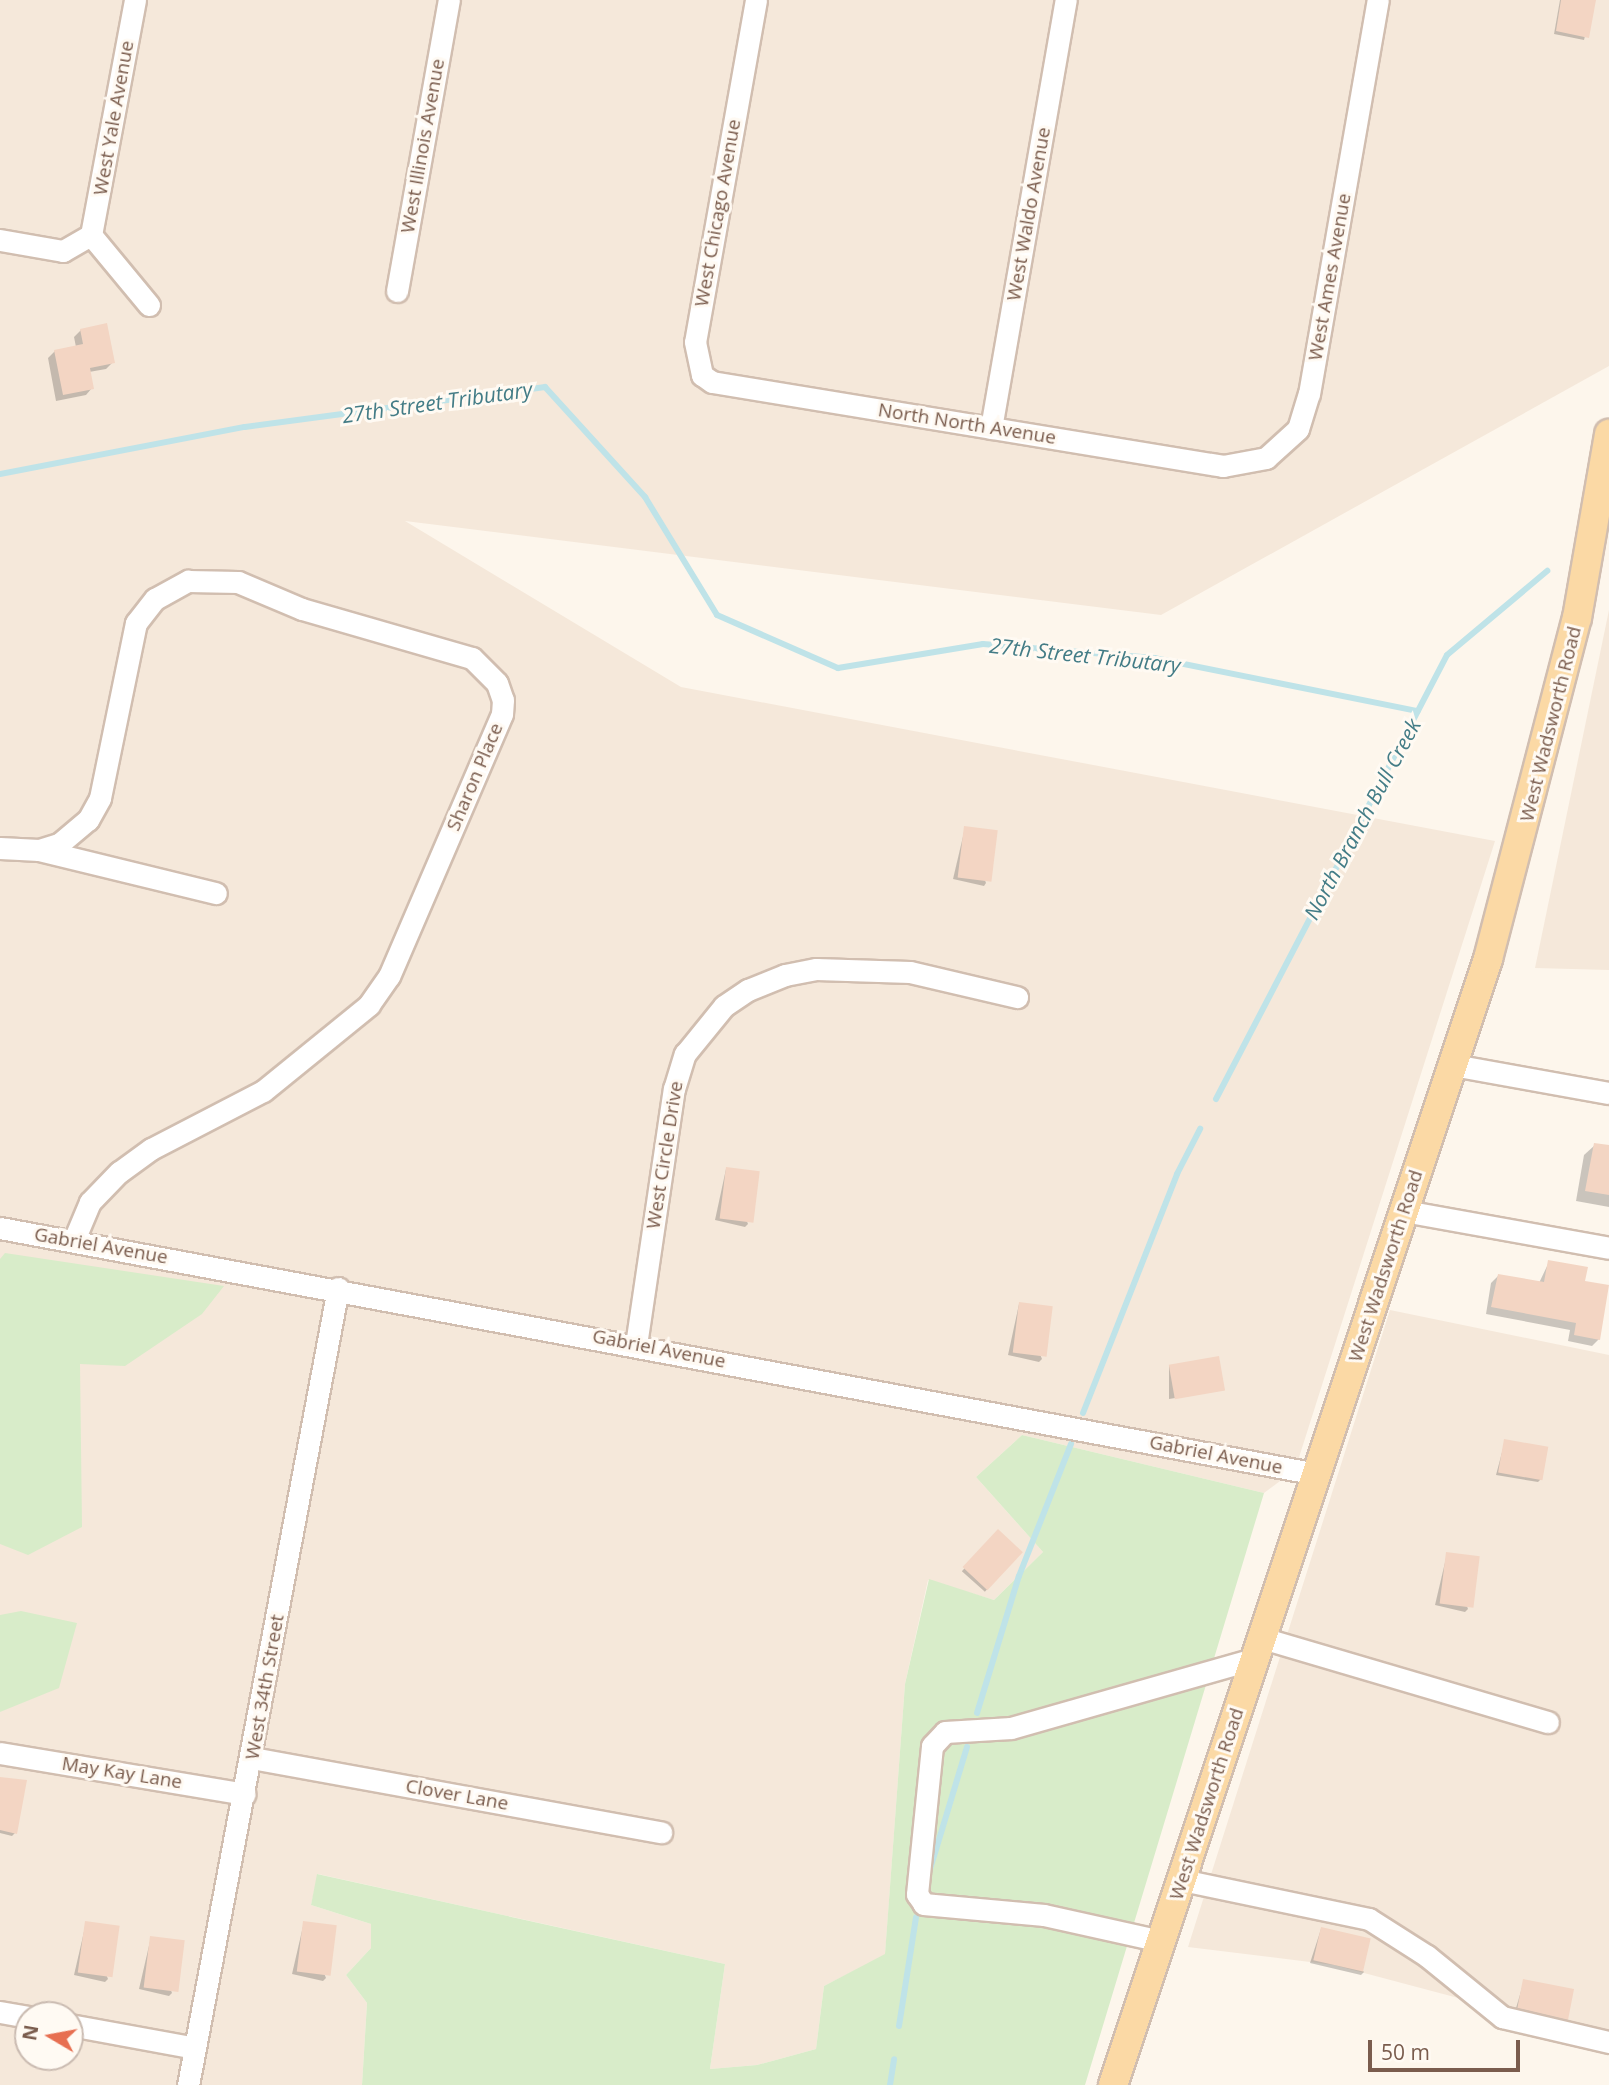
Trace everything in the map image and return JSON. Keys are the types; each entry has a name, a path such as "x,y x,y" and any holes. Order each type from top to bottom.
{"main road":[{"name":"West Wadsworth Road","path":"1113,2085 1453,1065 1519,853 1600,535 1609,434"}],"street":[{"name":"West Yale Avenue","path":"91,235 135,0"},
{"name":"West Illinois Avenue","path":"397,291 449,0"},
{"name":"West Chicago Avenue","path":"750,388 712,382 702,374 695,342 756,0"},
{"name":"West Waldo Avenue","path":"991,428 1066,0"},
{"name":"West Ames Avenue","path":"1185,460 1248,465 1266,458 1298,429 1309,394 1378,0"},
{"path":"0,240 63,251 91,235 149,305"},
{"name":"North North Avenue","path":"750,388 1185,460"},
{"name":"Sharon Place","path":"40,850 77,833 88,820 100,798 136,623 155,599 188,581 238,582 302,609 472,658 497,683 502,714 389,976 369,1005 263,1091 151,1149 119,1172 90,1202 74,1240"},
{"name":"Sharon Place","path":"0,848 40,850 216,893"},
{"name":"West Circle Drive","path":"636,1345 674,1089 685,1054 702,1028 748,990 785,975 816,969 910,972 1017,997"},
{"path":"1453,1065 1609,1093"},
{"path":"1404,1211 1609,1248"},
{"name":"Gabriel Avenue","path":"0,1228 338,1288 1317,1474"},
{"name":"West 34th Street","path":"188,2085 252,1758 338,1288"},
{"path":"1161,1941 1044,1915 924,1904 917,1894 932,1746 945,1732 1011,1728 1259,1648 1548,1722"},
{"name":"May Kay Lane","path":"0,1753 245,1794"},
{"name":"Clover Lane","path":"252,1758 662,1832"},
{"path":"1182,1880 1368,1919 1427,1956 1502,2017 1609,2042"},
{"path":"84,2028 195,2048"}],"shaded area":[{"path":"0,0 1609,0 1609,366 1161,615 405,521 681,687 1495,841 1295,1470 1264,1493 1022,1435 976,1477 1043,1552 994,1600 928,1580 905,1684 885,1955 824,1986 816,2049 757,2065 710,2069 725,1964 318,1874 311,1905 371,1924 371,1948 346,1975 367,2003 362,2085 0,2085"},
{"path":"1609,610 1609,970 1535,968"},
{"path":"1390,1310 1609,1355 1609,2038 1334,1965 1188,1947"}],"green space":[{"path":"5,1253 224,1286 202,1314 125,1366 80,1364 82,1527 28,1555 0,1544 0,1259"},
{"path":"1022,1435 1264,1493 1085,2085 362,2085 367,2003 346,1975 371,1948 371,1924 311,1905 317,1874 725,1964 710,2069 757,2065 816,2049 824,1986 885,1954 905,1684 929,1579 994,1600 1043,1552 976,1477"},
{"path":"21,1611 77,1623 59,1688 0,1712 0,1615"}],"building":[{"path":"1561,0 1596,0 1589,38 1556,31"},
{"path":"107,323 115,363 90,368 94,389 63,395 54,350 83,344 80,329"},
{"path":"964,826 998,830 991,882 958,878"},
{"path":"1594,1143 1609,1145 1609,1195 1585,1191"},
{"path":"726,1167 760,1171 753,1223 720,1219"},
{"path":"1548,1260 1588,1267 1585,1281 1609,1285 1600,1340 1574,1335 1576,1323 1491,1307 1498,1274 1544,1282"},
{"path":"1019,1302 1053,1306 1047,1357 1013,1353"},
{"path":"1219,1356 1225,1390 1175,1399 1169,1365"},
{"path":"1504,1439 1548,1447 1542,1480 1498,1472"},
{"path":"998,1529 1023,1552 987,1590 963,1567"},
{"path":"1446,1552 1480,1556 1473,1608 1440,1604"},
{"path":"0,1777 27,1780 17,1834 0,1830"},
{"path":"85,1921 120,1926 112,1977 78,1972"},
{"path":"303,1921 337,1925 331,1976 297,1972"},
{"path":"1321,1927 1371,1938 1363,1972 1313,1960"},
{"path":"150,1936 185,1940 178,1992 144,1988"},
{"path":"1523,1979 1574,1989 1567,2023 1516,2013"}],"waterway":[{"name":"27th Street Tributary","path":"0,474 245,427 545,387 645,497 717,615 838,668 983,644 1154,658 1418,711"},
{"name":"North Branch Bull Creek","path":"1216,1099 1447,655 1547,571"},
{"name":"North Branch Bull Creek","path":"1083,1413 1177,1174 1200,1129"},
{"name":"North Branch Bull Creek","path":"977,1713 1019,1576 1071,1444"},
{"name":"North Branch Bull Creek","path":"928,1876 967,1747"},
{"name":"North Branch Bull Creek","path":"899,2026 916,1917"},
{"name":"North Branch Bull Creek","path":"890,2085 894,2059"}]}
